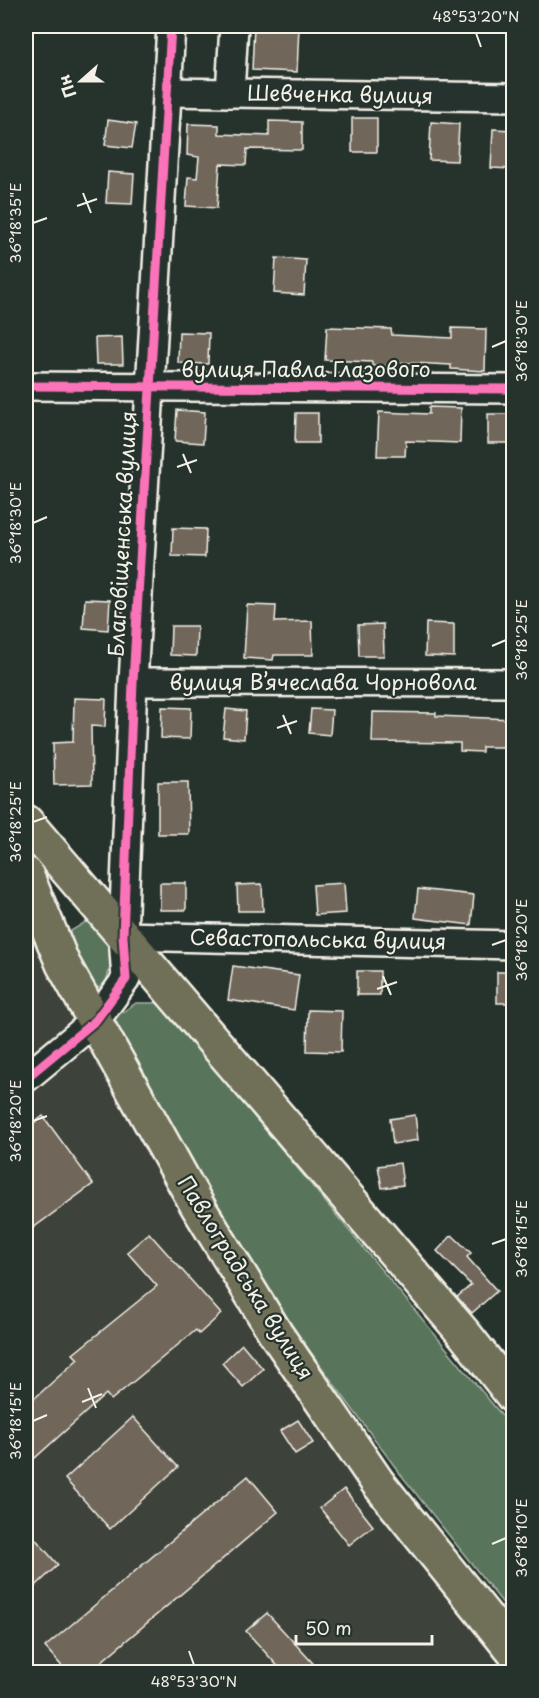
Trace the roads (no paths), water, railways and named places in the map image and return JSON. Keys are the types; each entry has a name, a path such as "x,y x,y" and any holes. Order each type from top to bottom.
{"main road":[{"path":"26,822 466,1336 513,1397"},
{"name":"Павлоградська вулиця","path":"26,876 63,964 197,1205 276,1334 378,1483 513,1652"}],"street":[{"name":"Благовіщенська вулиця","path":"26,1078 96,1020 126,979 123,936 133,682 171,26"},
{"path":"230,93 234,26"},
{"name":"Шевченка вулиця","path":"167,92 513,97"},
{"name":"вулиця Павла Глазового","path":"26,386 513,389"},
{"name":"вулиця В’ячеслава Чорновола","path":"133,682 513,683"},
{"name":"Севастопольська вулиця","path":"123,936 513,945"}]}
